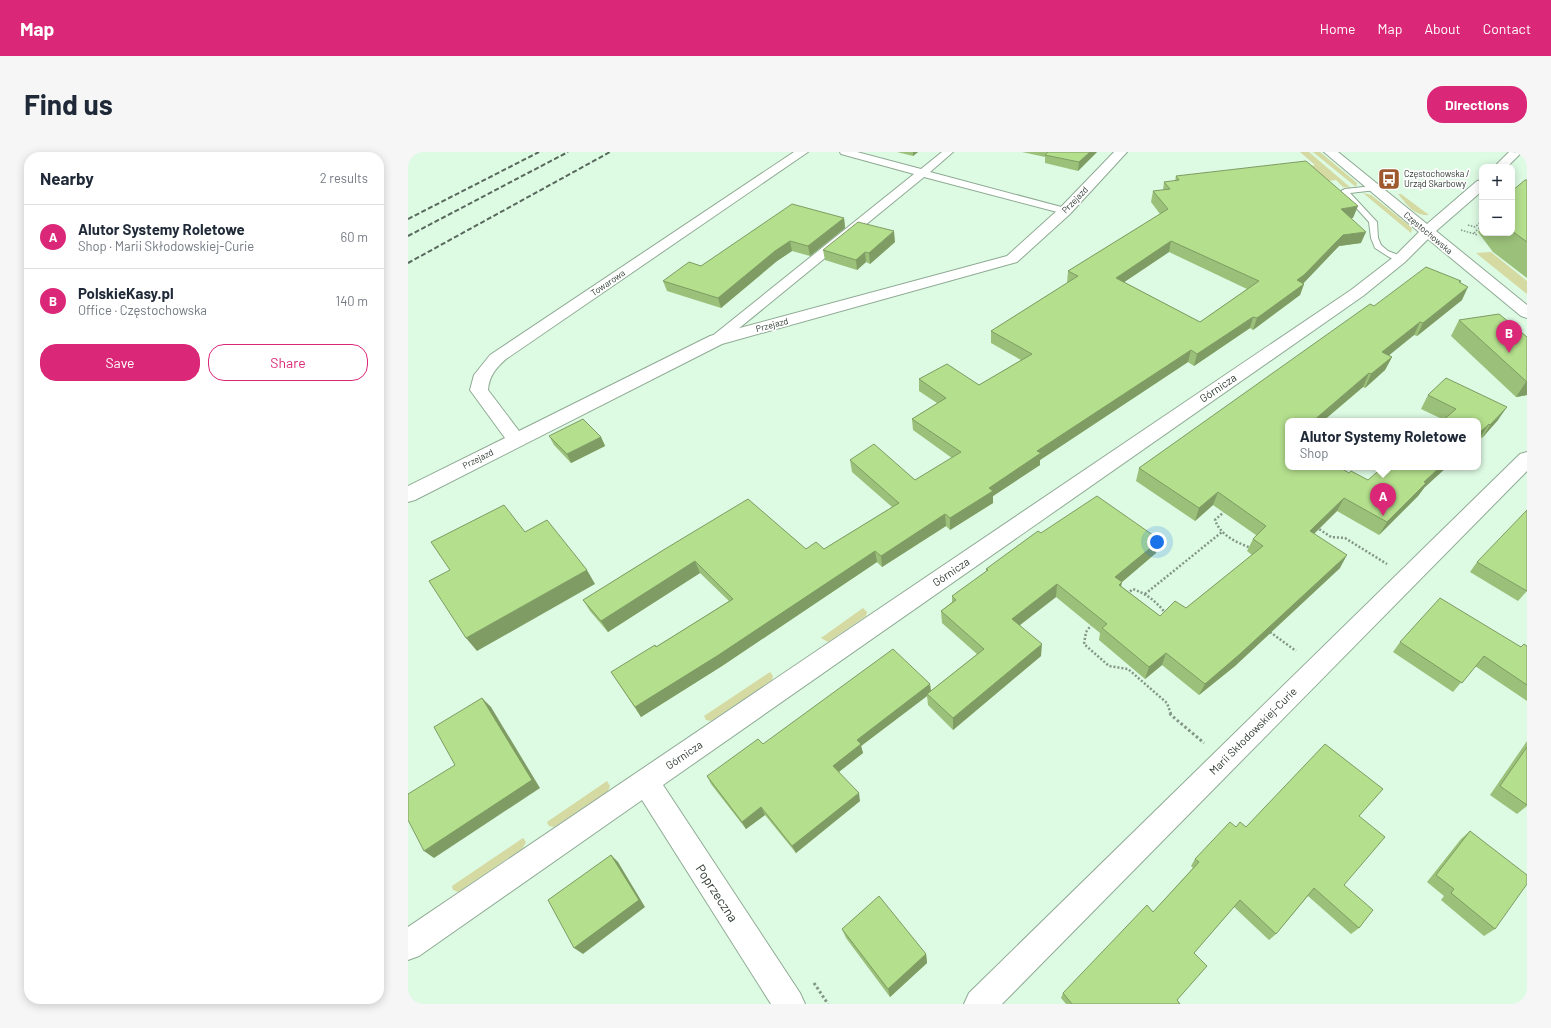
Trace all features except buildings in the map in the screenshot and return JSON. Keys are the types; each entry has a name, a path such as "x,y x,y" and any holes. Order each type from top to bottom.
{"street":[{"name":"Towarowa","path":"516,440 479,390 479,382 490,364 500,355 802,152"},
{"path":"845,152 1065,211"},
{"path":"716,340 948,152"},
{"name":"Przejazd","path":"408,494 716,340 1005,262 1018,256 1065,211 1121,152"},
{"name":"Częstochowska","path":"1330,152 1527,313"},
{"path":"1503,164 1516,152"},
{"name":"Górnicza","path":"408,945 1357,293 1400,259 1427,232 1479,187"},
{"name":"Marii Skłodowskiej-Curie","path":"980,1004 1527,459"},
{"name":"Poprzeczna","path":"645,781 789,1004"}],"lane":[{"path":"1373,188 1345,191 1373,222 1374,241 1376,246 1400,259"}],"path":[{"path":"1461,230 1468,224 1474,227 1479,223"},
{"path":"1474,234 1479,228"},
{"path":"1469,232 1478,235"},
{"path":"1228,509 1215,520 1217,527 1236,542 1251,548"},
{"path":"1315,527 1331,537 1345,538 1386,563"},
{"path":"1145,594 1222,532"},
{"path":"1124,597 1133,590 1145,594 1160,605 1168,617"},
{"path":"1097,620 1086,632 1084,644 1109,666 1128,669 1167,703 1171,715 1201,741"},
{"path":"1270,632 1299,654"}],"green space":[{"path":"1300,152 1309,152 1351,188 1343,187 1336,180 1327,181 1309,166 1315,165"},
{"path":"1313,152 1320,152 1357,183 1356,187"},
{"path":"1363,193 1371,195 1410,226 1412,229 1411,233"},
{"path":"1398,194 1401,194 1429,215 1419,214 1411,209"},
{"path":"1491,252 1527,281 1527,294 1476,253"},
{"path":"863,608 867,612 866,616 828,642 821,638"},
{"path":"770,672 773,676 772,680 711,721 706,720 704,716"},
{"path":"607,781 610,786 608,791 554,827 549,826 547,822"},
{"path":"523,838 526,842 523,848 458,892 453,890 452,886"}],"railway":[{"path":"408,219 539,152"},
{"path":"408,236 568,152"},
{"path":"408,263 610,152"}],"place":[{"name":"Częstochowska / Urząd Skarbowy","path":"1389,179"},
{"name":"PolskieKasy.pl","path":"1509,353"},
{"name":"Alutor Systemy Roletowe","path":"1383,516"}]}
